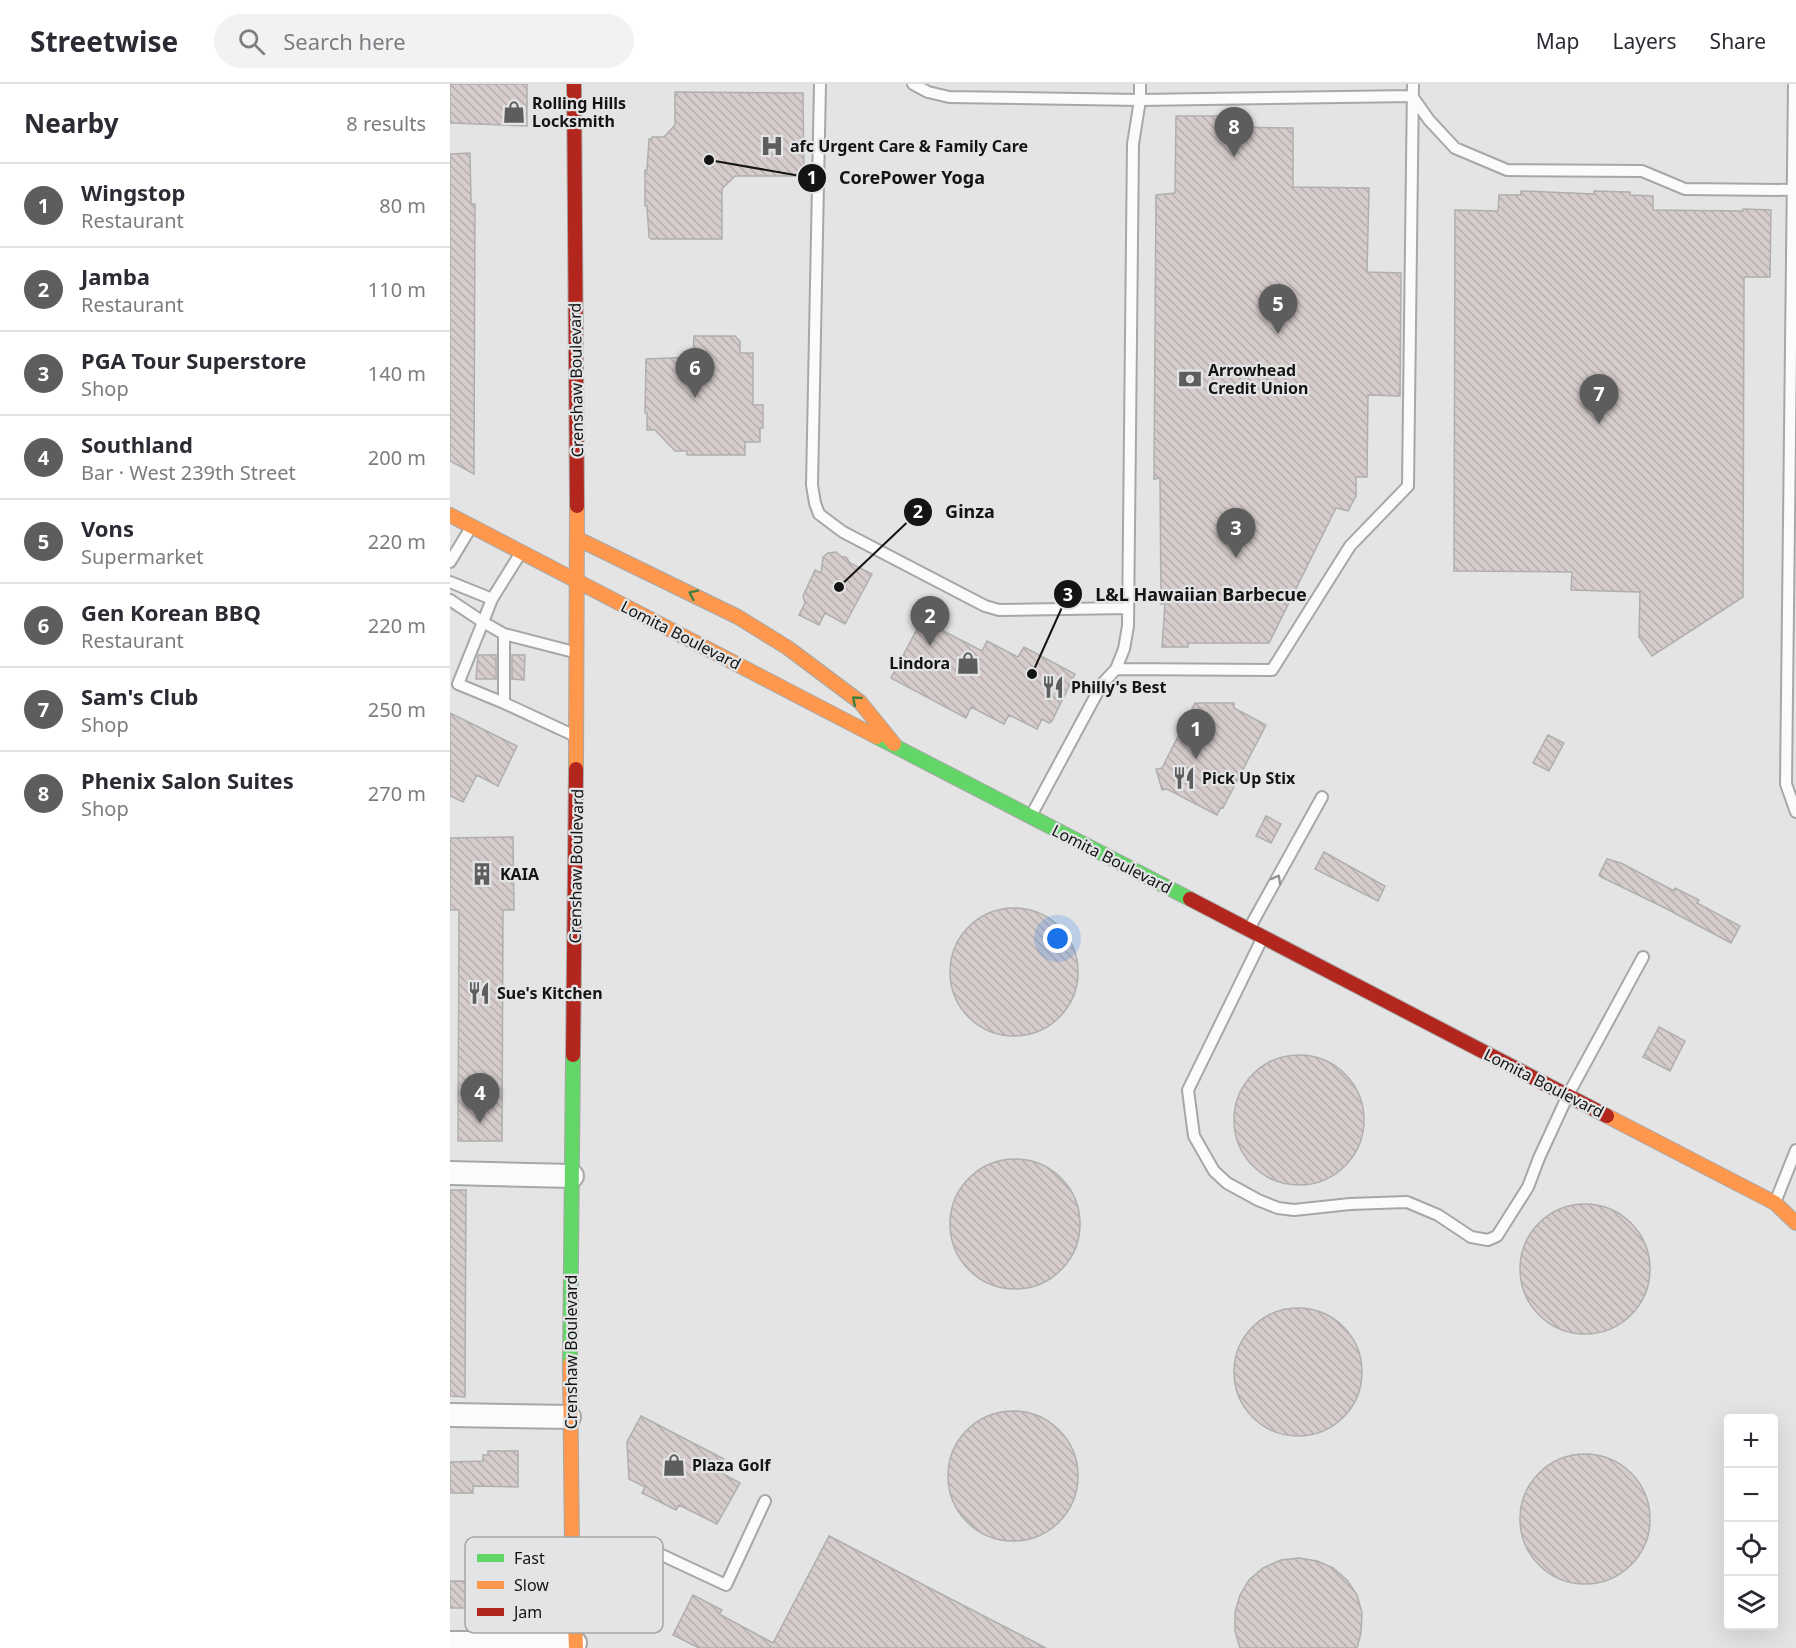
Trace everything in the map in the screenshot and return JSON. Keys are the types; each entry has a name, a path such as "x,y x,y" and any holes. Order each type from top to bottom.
{"main road":[{"name":"Crenshaw Boulevard","path":"573,1537 570,1417 578,539 574,84"},
{"name":"Lomita Boulevard","path":"450,515 1775,1203 1796,1222"},
{"path":"578,539 738,617 788,648 860,702 894,744"},
{"name":"Lomita Boulevard","path":"1775,1203 1796,1206"}],"street":[{"path":"450,1173 572,1176"},
{"path":"450,1415 570,1417"},
{"path":"450,1643 495,1646 575,1645"}],"lane":[{"path":"820,84 812,485 819,514 843,532 985,606 999,610 1128,608"},
{"path":"913,84 928,92 949,97 1140,100 1412,96"},
{"path":"1031,817 1102,684 1116,669 1124,649 1128,626 1133,144 1140,100 1140,84"},
{"path":"1116,669 1272,670 1350,546 1408,486 1413,84"},
{"path":"1794,84 1786,784 1796,812"},
{"path":"1412,96 1429,120 1455,148 1507,170 1642,171 1685,189 1792,190"},
{"path":"450,562 472,526"},
{"path":"521,552 492,600 454,684 504,703 576,737"},
{"path":"450,582 492,600"},
{"path":"450,600 504,634 577,652"},
{"path":"504,634 504,703"},
{"path":"1248,930 1322,797"},
{"path":"1263,937 1188,1090 1194,1136 1214,1171 1227,1183 1278,1208 1294,1210 1350,1204 1407,1202 1438,1215 1471,1237 1488,1240 1497,1236 1528,1187 1568,1095 1643,957"},
{"path":"1775,1203 1796,1150"},
{"path":"663,1556 726,1585 765,1501"}],"building":[{"path":"450,84 527,84 527,126 450,123"},
{"path":"675,92 803,93 804,176 735,176 722,189 722,239 651,239 649,237 647,206 645,206 645,170 647,170 649,139 664,137 675,125"},
{"path":"1176,116 1230,116 1229,127 1293,128 1293,187 1369,188 1367,272 1401,273 1400,396 1368,395 1367,477 1356,477 1356,496 1348,511 1336,508 1269,643 1188,643 1188,647 1162,647 1165,604 1161,604 1160,478 1154,479 1156,195 1175,193"},
{"path":"470,153 471,204 475,204 474,474 450,461 450,154"},
{"path":"1521,191 1594,194 1594,191 1630,192 1630,195 1653,196 1653,210 1771,210 1770,277 1744,277 1743,597 1652,656 1639,637 1640,592 1571,590 1572,572 1454,571 1455,210 1498,211 1499,195 1521,195"},
{"path":"694,336 735,336 740,341 740,353 753,353 753,405 763,405 763,428 760,428 760,442 745,442 745,455 687,455 687,451 675,451 655,430 647,430 646,359 693,357"},
{"path":"836,552 846,557 850,563 872,574 845,624 825,613 819,625 799,615 805,603 803,596 815,570 821,573 823,557 828,553"},
{"path":"922,620 982,651 987,641 1018,657 1024,647 1075,674 1052,721 1049,723 1042,719 1037,729 1009,715 1004,724 971,707 966,718 891,678"},
{"path":"478,655 496,655 496,679 476,679"},
{"path":"512,655 525,655 524,680 512,679"},
{"path":"1195,703 1234,703 1234,708 1266,725 1223,808 1221,807 1217,815 1167,789 1162,790 1156,769 1162,768"},
{"path":"450,713 517,746 498,786 477,775 463,802 450,796"},
{"path":"1548,735 1564,743 1549,771 1533,763"},
{"path":"1266,816 1281,824 1271,843 1256,836"},
{"path":"513,837 514,910 503,910 502,1141 458,1141 459,910 450,910 450,838"},
{"path":"1324,852 1385,886 1378,901 1315,869"},
{"path":"1607,859 1621,863 1674,891 1675,888 1699,900 1697,903 1740,926 1731,943 1601,877 1599,875"},
{"path":"1014,908 1038,913 1059,927 1073,948 1078,972 1073,996 1059,1017 1038,1031 1014,1036 990,1031 969,1017 955,996 950,972 955,948 969,927 990,913"},
{"path":"1659,1027 1685,1041 1670,1071 1643,1057"},
{"path":"1299,1055 1324,1060 1345,1074 1359,1095 1364,1120 1359,1145 1345,1166 1324,1180 1299,1185 1274,1180 1253,1166 1239,1145 1234,1120 1239,1095 1253,1074 1274,1060"},
{"path":"1015,1159 1040,1164 1061,1178 1075,1199 1080,1224 1075,1249 1061,1270 1040,1284 1015,1289 990,1284 969,1270 955,1249 950,1224 955,1199 969,1178 990,1164"},
{"path":"450,1190 466,1190 465,1397 450,1396"},
{"path":"1585,1204 1610,1209 1631,1223 1645,1244 1650,1269 1645,1294 1631,1315 1610,1329 1585,1334 1560,1329 1539,1315 1525,1294 1520,1269 1525,1244 1539,1223 1560,1209"},
{"path":"1298,1308 1323,1312 1344,1326 1358,1347 1362,1372 1358,1397 1344,1418 1323,1432 1298,1436 1273,1432 1252,1418 1238,1397 1234,1372 1238,1347 1252,1326 1273,1312"},
{"path":"1013,1411 1038,1416 1059,1430 1073,1451 1078,1476 1073,1501 1059,1522 1038,1536 1013,1541 988,1536 967,1522 953,1501 948,1476 953,1451 967,1430 988,1416"},
{"name":"Plaza Golf","path":"641,1416 724,1459 718,1471 740,1483 717,1524 679,1505 676,1510 642,1493 645,1487 629,1479 627,1442"},
{"path":"488,1451 518,1451 518,1487 473,1486 473,1493 450,1493 450,1462 483,1461 483,1455 488,1455"},
{"path":"1585,1454 1610,1459 1631,1473 1645,1494 1650,1519 1645,1544 1631,1565 1610,1579 1585,1584 1560,1579 1539,1565 1525,1544 1520,1519 1525,1494 1539,1473 1560,1459"},
{"path":"829,1536 1046,1648 699,1648 673,1635 693,1595 722,1610 719,1614 773,1643"},
{"path":"1299,1558 1317,1561 1333,1568 1347,1580 1357,1595 1362,1613 1361,1633 1357,1648 1240,1648 1235,1631 1235,1612 1240,1595 1249,1580 1263,1568 1281,1560"},
{"path":"450,1581 465,1581 465,1608 450,1608"}],"traffic: fast":[{"path":"877,737 1190,899"},
{"path":"570,1364 573,1055"}],"traffic: slow":[{"path":"576,769 577,506"},
{"path":"450,515 877,737"},
{"path":"578,539 738,617 788,648 860,702 894,744"},
{"path":"1607,1116 1775,1203 1796,1223"},
{"path":"570,1364 572,1537"},
{"path":"575,1633 576,1648"}],"traffic: jam":[{"path":"574,84 577,506"},
{"path":"573,1055 576,769"},
{"path":"1190,899 1607,1116"}],"place":[{"name":"Rolling Hills Locksmith","path":"514,112"},
{"name":"afc Urgent Care & Family Care","path":"772,146"},
{"name":"Phenix Salon Suites","path":"1234,157"},
{"name":"CorePower Yoga","path":"709,160"},
{"name":"Vons","path":"1278,334"},
{"name":"Arrowhead Credit Union","path":"1190,379"},
{"name":"Gen Korean BBQ","path":"695,398"},
{"name":"Sam's Club","path":"1599,424"},
{"name":"PGA Tour Superstore","path":"1236,558"},
{"name":"Ginza","path":"839,587"},
{"name":"Jamba","path":"930,646"},
{"name":"Lindora","path":"968,663"},
{"name":"L&L Hawaiian Barbecue","path":"1032,674"},
{"name":"Philly's Best","path":"1053,687"},
{"name":"Wingstop","path":"1196,759"},
{"name":"Pick Up Stix","path":"1184,778"},
{"name":"KAIA","path":"482,874"},
{"name":"Sue's Kitchen","path":"479,993"},
{"name":"Southland","path":"480,1123"},
{"name":"Plaza Golf","path":"674,1465"}]}
